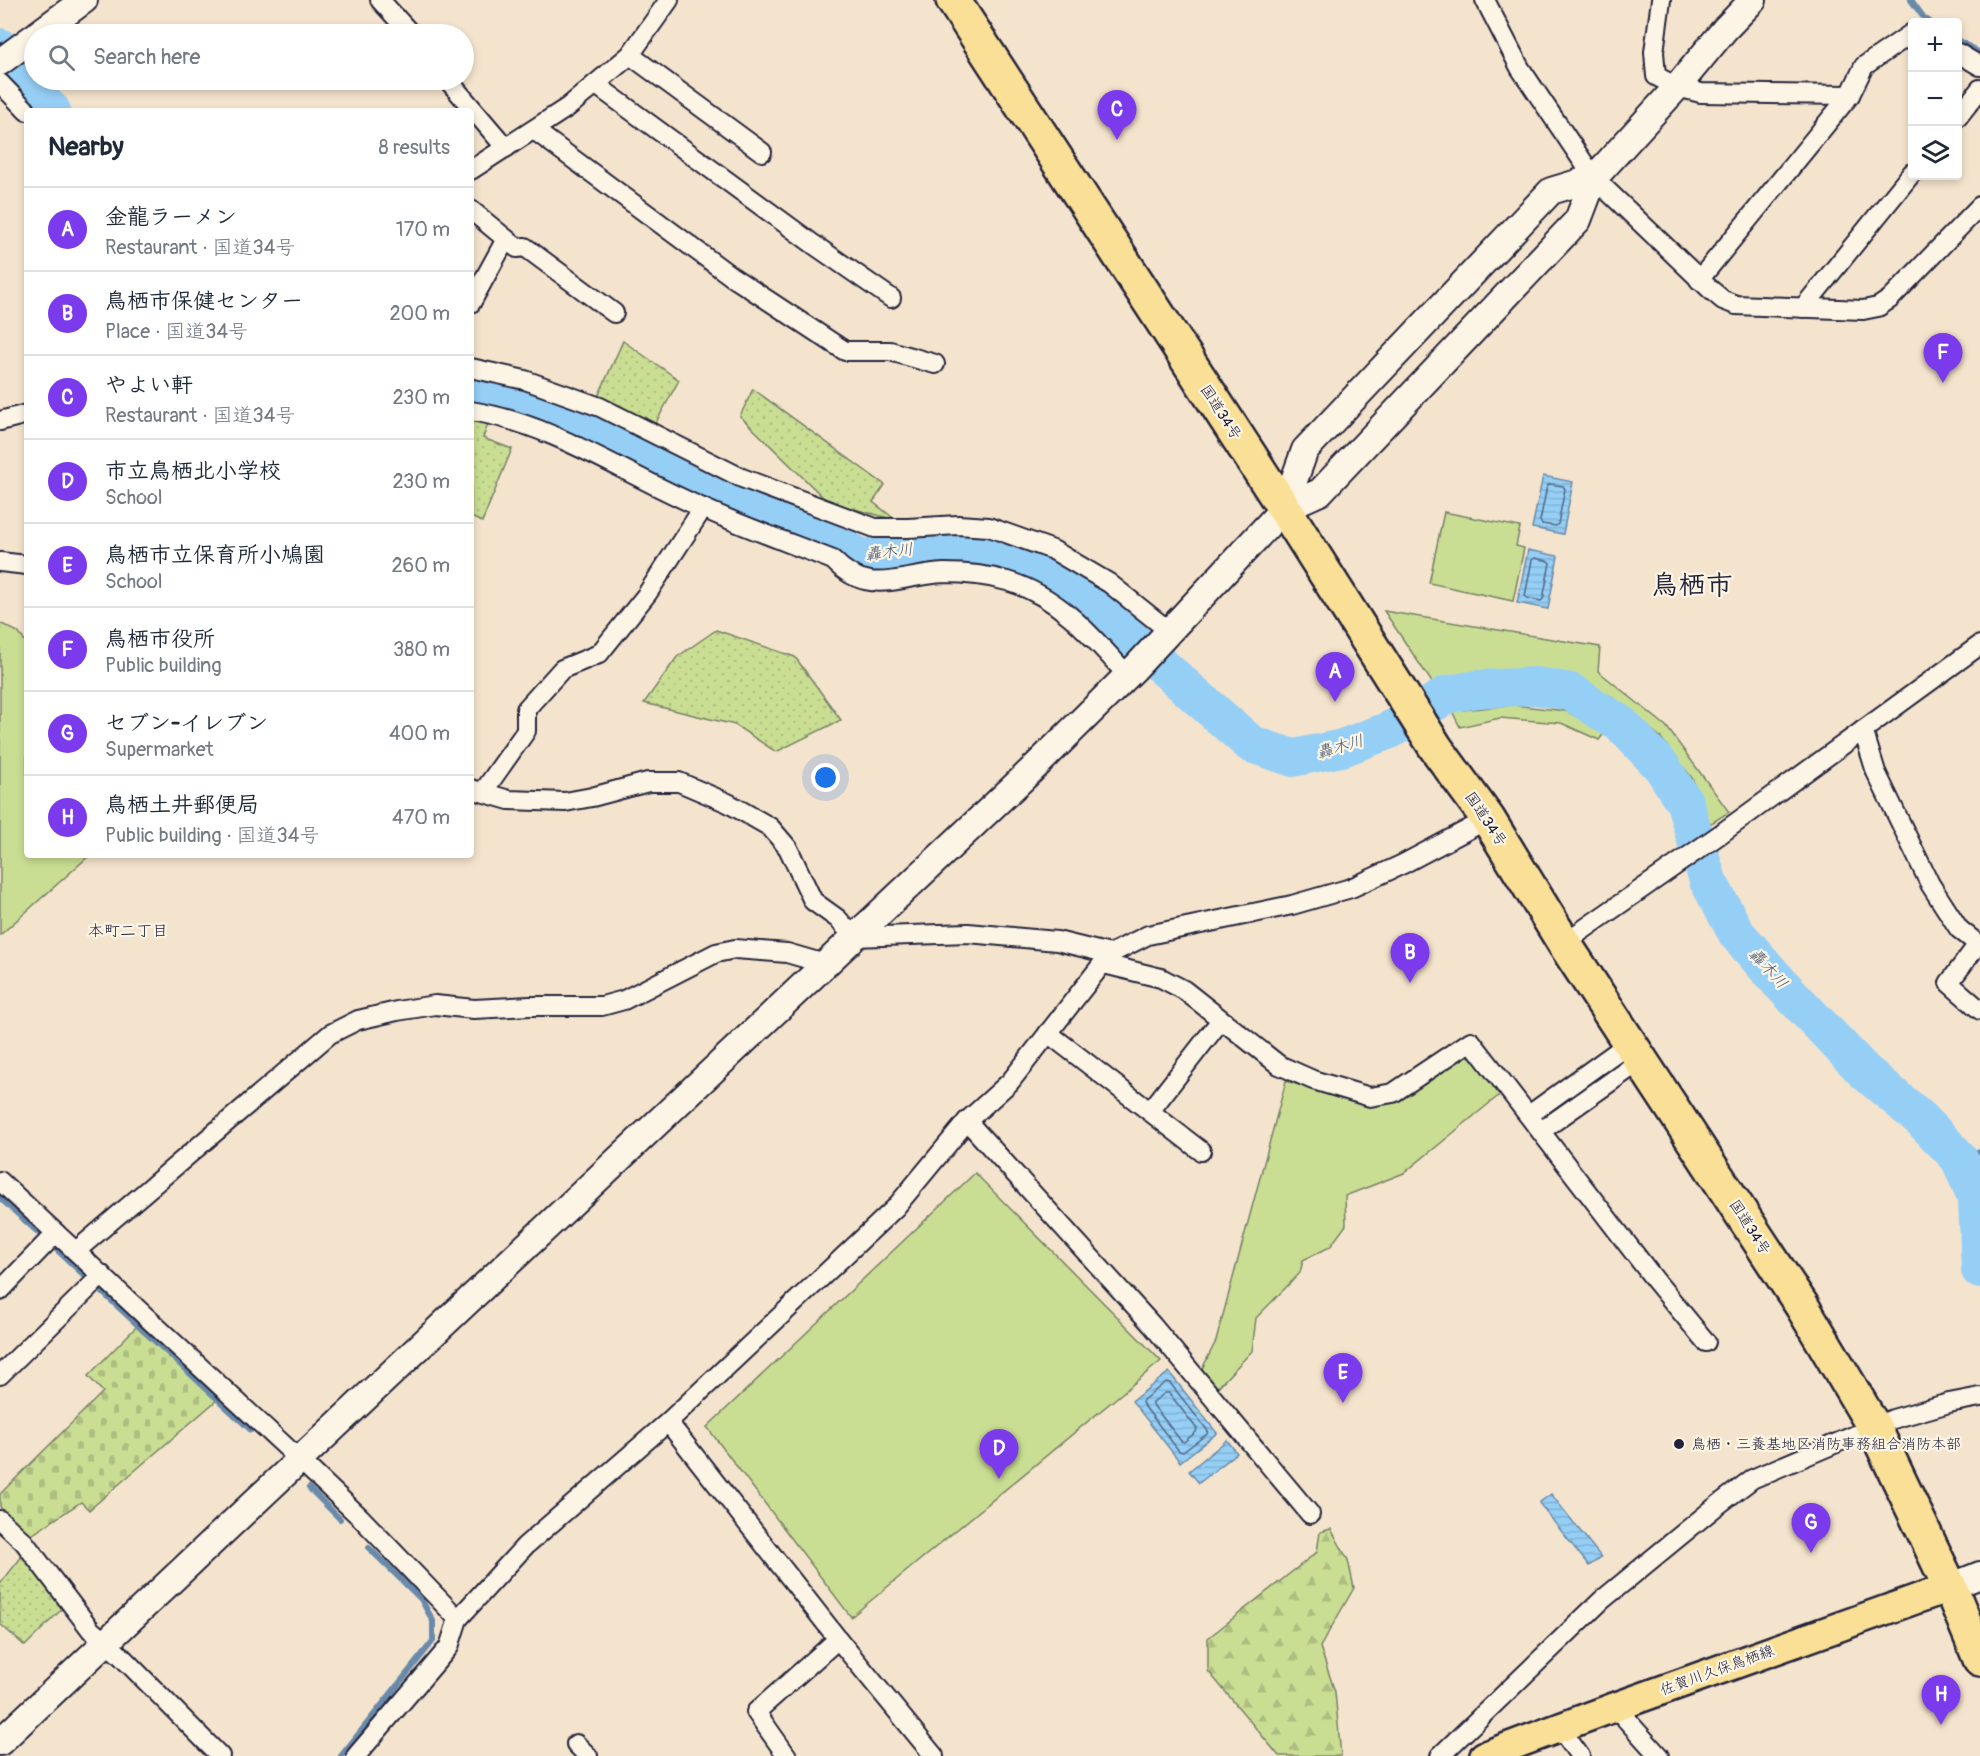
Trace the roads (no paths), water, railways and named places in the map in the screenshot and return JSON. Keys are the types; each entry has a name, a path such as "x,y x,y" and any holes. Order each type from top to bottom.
{"highway":[{"name":"国道34号","path":"953,0 1284,508 1436,748 1488,819 1564,943 1802,1306 1874,1427 1950,1587 1980,1659"}],"main road":[{"name":"佐賀川久保鳥栖線","path":"1484,1756 1950,1587"}],"street":[{"path":"52,24 84,0"},
{"path":"380,0 402,24"},
{"path":"474,168 568,107 630,55 669,0"},
{"path":"1485,0 1520,68 1594,178 1699,280 1723,300 1736,305 1863,310 1878,307 1890,299 1980,206"},
{"path":"1661,0 1654,52 1656,76 1677,87 1701,93 1850,95"},
{"path":"1284,508 1320,492 1578,220 1594,178 1753,0"},
{"path":"1699,280 1850,95 1864,66 1908,36"},
{"path":"0,62 24,45"},
{"path":"630,55 762,152"},
{"path":"1962,55 1980,66"},
{"path":"0,83 24,108"},
{"path":"595,84 813,244 891,298"},
{"path":"1962,112 1980,89"},
{"path":"457,90 472,108"},
{"path":"474,110 506,148"},
{"path":"534,129 731,276 845,351 890,351 935,364"},
{"path":"1803,308 1908,177"},
{"path":"0,1742 1038,764 1167,634 1284,508 1305,450 1551,190 1594,178"},
{"path":"474,212 517,248 525,247 614,313"},
{"path":"474,298 506,239"},
{"path":"474,369 525,380 600,407 742,478 875,528 958,525 989,528 1053,550 1109,583 1167,634"},
{"path":"474,412 548,432 703,508 833,560 845,573 873,582 942,573 975,574 1009,581 1062,608 1131,671"},
{"path":"1,419 24,415"},
{"path":"703,508 647,594 599,654 562,669 526,709 526,731 477,791 509,800 565,802 648,782 679,782 728,803 770,827 788,848 813,901 838,919 854,937"},
{"path":"1564,943 1719,835 1980,645"},
{"path":"1863,730 1876,772 1930,884 1959,929 1978,944 1948,983 1980,1010"},
{"path":"356,1756 449,1647 458,1618 525,1546 668,1422 895,1209 967,1121 1010,1082 1107,959 1148,935 1292,905 1351,888 1403,864 1488,819"},
{"path":"854,937 968,933 1057,941 1161,978 1184,990 1279,1065 1313,1080 1370,1097 1393,1093 1471,1041 1655,1280 1706,1342"},
{"path":"76,1251 330,1034 358,1020 435,1005 474,1009 602,1006 624,1000 716,953 735,949 787,953 825,964"},
{"path":"1151,1110 1221,1020"},
{"path":"1048,1033 1151,1110 1201,1151"},
{"path":"1529,1115 1635,1052"},
{"path":"1541,1131 1635,1052"},
{"path":"967,1121 1152,1324 1310,1514"},
{"path":"0,1181 361,1518 458,1618"},
{"path":"0,1291 56,1233"},
{"path":"0,1375 102,1275"},
{"path":"1440,1756 1602,1600 1752,1479 1874,1427 1949,1403 1980,1397"},
{"path":"668,1422 838,1639 934,1756"},
{"path":"0,1521 24,1542 91,1629 120,1655 220,1756"},
{"path":"1950,1587 1980,1575"},
{"path":"787,1756 756,1712 838,1639"},
{"path":"1615,1707 1659,1756"},
{"path":"1559,1727 1580,1756"}],"water":[{"path":"1543,476 1573,482 1563,534 1532,528"},
{"path":"1528,550 1558,556 1548,609 1517,603"},
{"path":"1169,1372 1217,1433 1180,1462 1132,1401"},
{"path":"1227,1440 1237,1453 1199,1483 1189,1471"},
{"path":"1551,1494 1601,1557 1589,1566 1539,1503"}],"waterway":[{"path":"1911,0 1924,18"},
{"path":"1962,42 1980,53"},
{"name":"轟木川","path":"0,47 24,83"},
{"name":"轟木川","path":"31,90 49,108"},
{"name":"轟木川","path":"474,383 487,385 700,484 825,536 862,558 937,545 1024,564 1081,595 1251,744 1293,758 1342,748 1390,730 1448,694 1478,689 1536,686 1571,692 1622,725 1662,767 1685,803 1708,881 1737,934 1864,1071 1921,1119 1959,1158 1977,1199 1980,1270"},
{"path":"1959,1158 1980,1151"},
{"path":"0,1198 40,1234"},
{"path":"54,1247 85,1276"},
{"path":"99,1289 251,1430"},
{"path":"309,1488 340,1519"},
{"path":"341,1756 433,1641 433,1621 421,1599 369,1548"}],"place":[{"name":"やよい軒","path":"1117,140"},
{"name":"鳥栖市役所","path":"1943,383"},
{"name":"金龍ラーメン","path":"1335,702"},
{"name":"鳥栖市保健センター","path":"1410,983"},
{"name":"鳥栖市立保育所小鳩園","path":"1343,1403"},
{"name":"鳥栖・三養基地区消防事務組合消防本部","path":"1679,1444"},
{"name":"市立鳥栖北小学校","path":"999,1479"},
{"name":"セブン-イレブン","path":"1811,1553"},
{"name":"鳥栖土井郵便局","path":"1941,1725"}],"district":[{"name":"鳥栖市","path":"1692,585"},
{"name":"本町二丁目","path":"128,930"}]}
